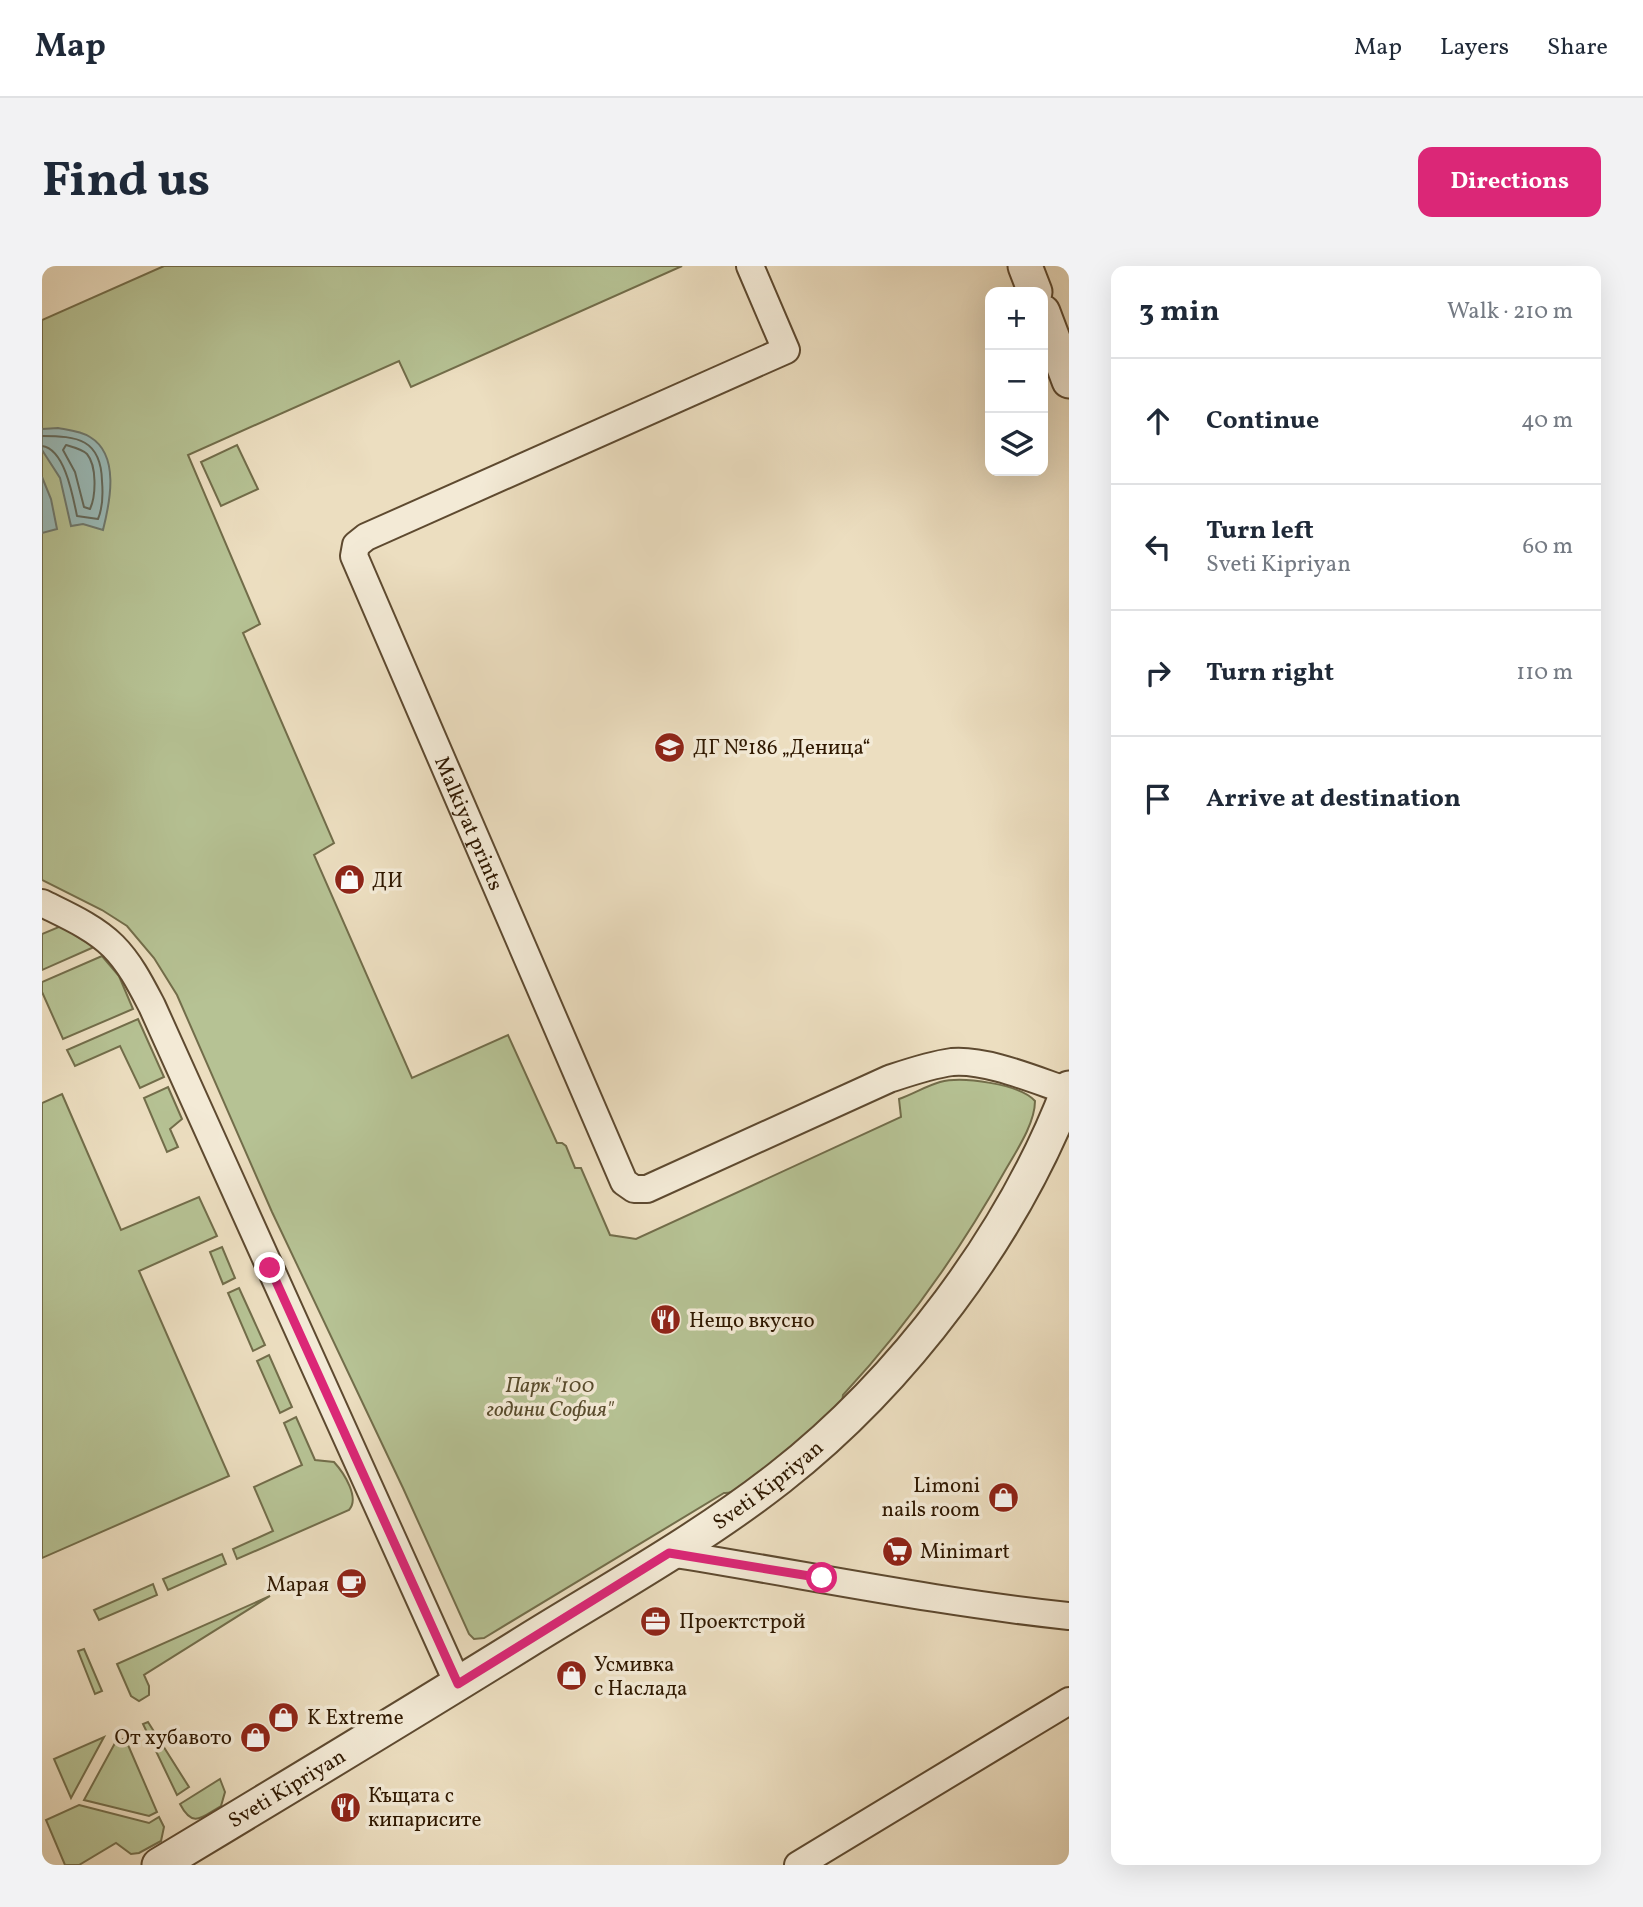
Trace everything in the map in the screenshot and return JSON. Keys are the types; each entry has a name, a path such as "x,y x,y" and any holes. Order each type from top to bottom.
{"street":[{"name":"Malkiyat prints","path":"750,266 786,350 366,537 356,545 354,556 624,1182 634,1189 647,1189 889,1079 923,1068 954,1062 980,1064 1068,1089"},
{"path":"1026,266 1033,287"},
{"path":"1048,325 1069,381"},
{"path":"42,903 93,930 112,945 128,965 152,1006 458,1684"},
{"name":"Sveti Kipriyan","path":"159,1865 669,1553 779,1478 829,1436 930,1326 995,1233 1042,1151 1068,1089"},
{"path":"669,1553 969,1605 1069,1616"},
{"path":"798,1865 1069,1701"}],"green space":[{"name":"Парк \"100 години София\"","path":"164,266 682,266 411,387 399,361 188,455 260,624 243,633 334,843 314,855 412,1078 508,1035 557,1143 566,1146 575,1168 581,1168 610,1235 636,1239 901,1117 899,1099 935,1084 950,1080 990,1083 1017,1090 1035,1101 1025,1136 970,1229 911,1315 843,1395 842,1403 784,1456 750,1482 724,1493 484,1638 474,1639 469,1634 272,1212 177,995 154,958 127,926 102,910 42,880 42,320"},
{"path":"237,445 258,489 221,506 201,462"},
{"path":"61,926 94,947 42,970 42,934"},
{"path":"102,956 119,976 133,1009 63,1039 42,992 42,982"},
{"path":"138,1019 164,1077 140,1088 120,1046 75,1066 67,1050"},
{"path":"168,1087 182,1119 170,1129 178,1147 167,1152 144,1098"},
{"path":"62,1094 121,1230 199,1197 217,1236 139,1271 229,1476 42,1558 42,1103"},
{"path":"222,1247 235,1278 223,1284 210,1252"},
{"path":"239,1288 265,1345 253,1351 228,1293"},
{"path":"269,1355 292,1407 280,1413 257,1361"},
{"path":"296,1417 315,1460 334,1462 342,1472 352,1492 352,1505 349,1510 237,1559 233,1549 273,1531 254,1487 302,1465 284,1423"},
{"path":"222,1554 226,1564 168,1590 163,1579"},
{"path":"153,1584 157,1595 99,1620 94,1610"},
{"path":"270,1596 144,1675 149,1686 149,1695 139,1701 131,1696 117,1664"},
{"path":"84,1649 102,1691 95,1694 78,1651"},
{"path":"148,1722 189,1787 177,1795 143,1724"},
{"path":"104,1737 71,1798 54,1759"},
{"path":"125,1738 157,1812 149,1816 84,1800 115,1743"},
{"path":"220,1779 225,1792 221,1806 198,1819 189,1816 180,1804"},
{"path":"79,1805 149,1823 159,1817 164,1827 161,1841 139,1853 131,1854 116,1843 79,1865 65,1865 46,1820"}],"water":[{"path":"58,428 90,437 106,455 110,493 103,530 83,524 71,526 60,478 42,450 42,429"},
{"path":"42,477 51,499 57,529 42,533"}],"place":[{"name":"ДГ №186 „Деница“","path":"670,747"},
{"name":"ДИ","path":"349,880"},
{"name":"Нещо вкусно","path":"666,1320"},
{"name":"Limoni nails room","path":"1003,1497"},
{"name":"Minimart","path":"897,1551"},
{"name":"Марая","path":"352,1584"},
{"name":"Проектстрой","path":"656,1621"},
{"name":"Усмивка с Наслада","path":"571,1676"},
{"name":"K Extreme","path":"284,1717"},
{"name":"От хубавото","path":"255,1737"},
{"name":"Къщата с кипарисите","path":"345,1807"}],"route":[{"path":"270,1268 458,1684 669,1553 822,1578"}]}
